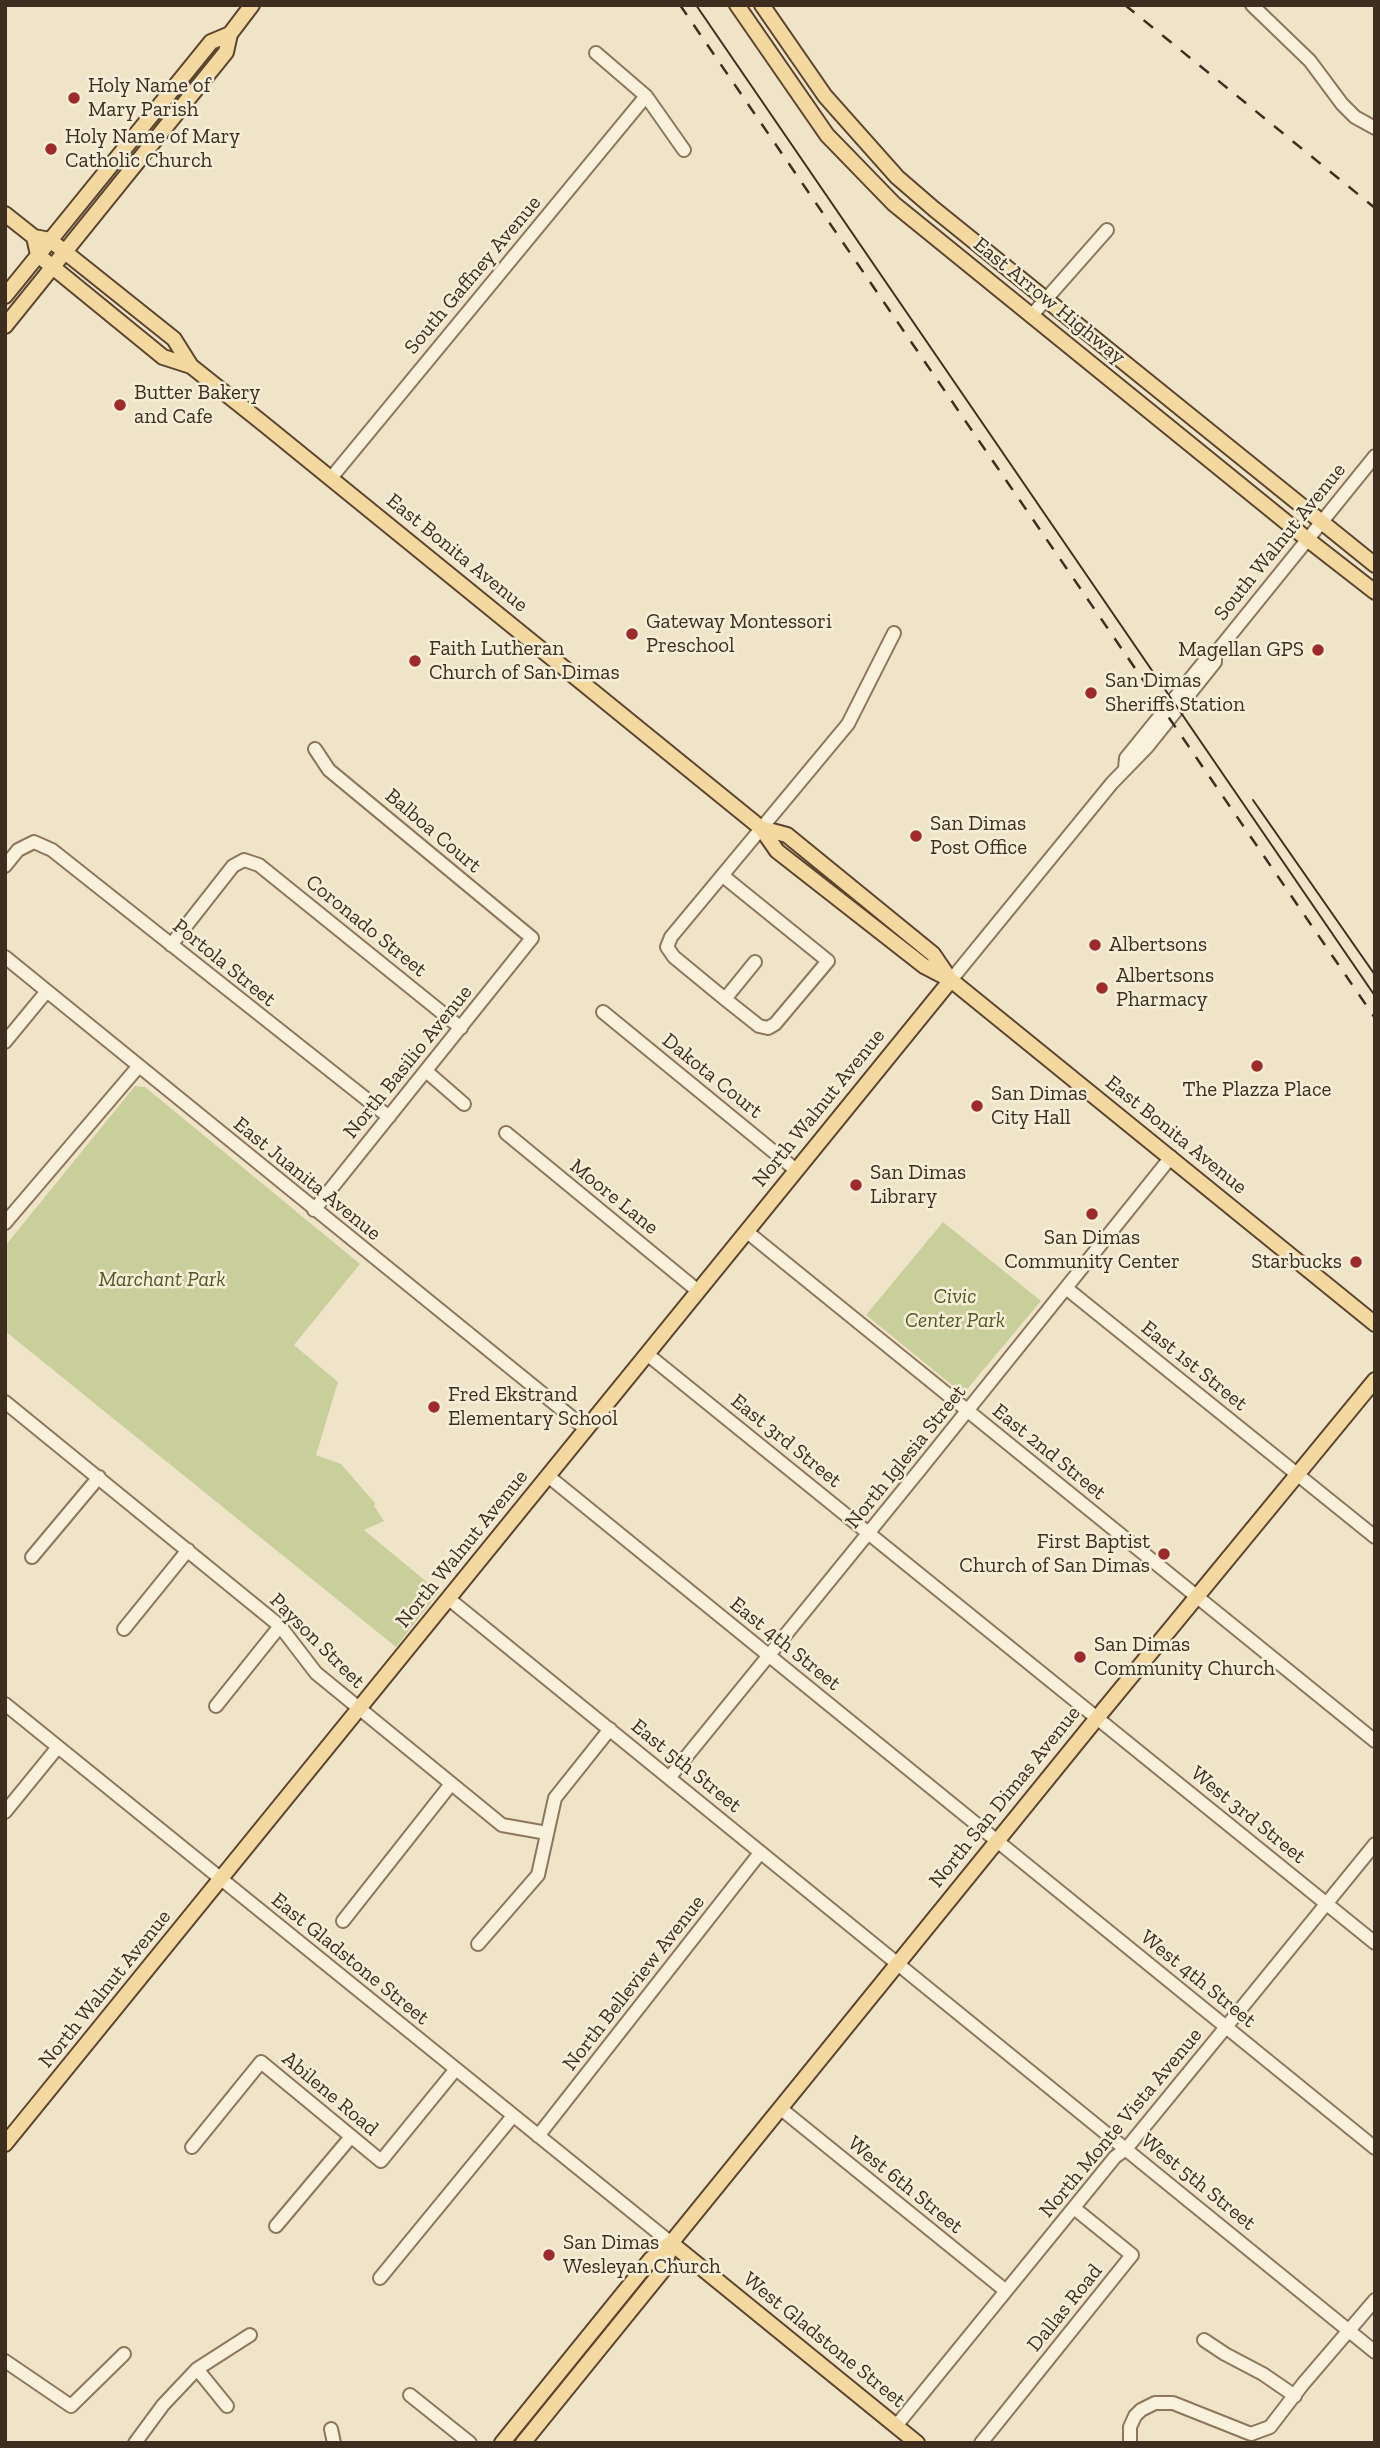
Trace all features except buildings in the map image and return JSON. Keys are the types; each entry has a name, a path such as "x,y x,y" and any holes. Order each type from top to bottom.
{"main road":[{"path":"5,326 226,52 230,34 252,5"},
{"name":"East Arrow Highway","path":"737,5 827,135 894,204 1375,592"},
{"name":"East Arrow Highway","path":"762,5 825,96 897,177 1375,565"},
{"path":"5,296 211,41 230,34"},
{"name":"East Bonita Avenue","path":"5,214 34,237 50,240 174,339 191,366 761,828 777,851 924,966 951,980 1375,1324"},
{"path":"34,237 38,255"},
{"name":"East Bonita Avenue","path":"38,255 163,357 191,366"},
{"name":"North Walnut Avenue","path":"5,2144 951,980"},
{"name":"North San Dimas Avenue","path":"502,2443 651,2259 671,2244 1375,1380"},
{"name":"North San Dimas Avenue","path":"523,2443 664,2269 671,2244"},
{"name":"West Gladstone Street","path":"671,2244 917,2443"}],"street":[{"path":"1260,8 1310,61 1342,104 1355,117 1375,128"},
{"path":"596,53 646,96 684,150"},
{"name":"South Gaffney Avenue","path":"331,478 646,96"},
{"path":"1032,315 1107,230"},
{"name":"South Walnut Avenue","path":"951,980 1125,768 1126,758 1208,657 1215,654 1375,456"},
{"path":"723,876 828,961 775,1024 768,1028 759,1026 725,999 674,957 667,947 671,937 848,724 894,633"},
{"name":"Balboa Court","path":"315,749 329,770 532,938"},
{"name":"Portola Street","path":"5,866 18,850 34,842 52,850 389,1117"},
{"name":"Coronado Street","path":"171,945 233,866 244,860 259,865 461,1028"},
{"name":"North Basilio Avenue","path":"314,1210 532,938"},
{"name":"East Juanita Avenue","path":"5,957 586,1429"},
{"path":"725,999 755,962"},
{"path":"5,1042 47,991"},
{"name":"Dakota Court","path":"603,1012 796,1170"},
{"path":"5,1223 138,1067"},
{"path":"426,1071 464,1104"},
{"name":"Moore Lane","path":"506,1133 698,1291"},
{"name":"North Iglesia Street","path":"669,1778 1171,1157"},
{"name":"East 2nd Street","path":"746,1231 1375,1741"},
{"name":"East 1st Street","path":"1066,1288 1375,1537"},
{"name":"East 3rd Street","path":"647,1354 1097,1718"},
{"name":"Payson Street","path":"6,1406 99,1477 280,1626 316,1674 502,1825 547,1833"},
{"name":"East 4th Street","path":"548,1476 997,1842"},
{"path":"32,1557 99,1477"},
{"path":"124,1629 188,1550"},
{"name":"East 5th Street","path":"449,1599 898,1965"},
{"path":"216,1706 280,1626"},
{"name":"East Gladstone Street","path":"5,1704 671,2244"},
{"name":"West 3rd Street","path":"1097,1718 1375,1943"},
{"path":"478,1944 538,1875 555,1798 610,1729"},
{"path":"5,1812 58,1746"},
{"path":"343,1921 451,1784"},
{"name":"West 4th Street","path":"997,1842 1375,2148"},
{"name":"North Monte Vista Avenue","path":"897,2426 1115,2157 1126,2149 1375,1844"},
{"name":"North Belleview Avenue","path":"538,2136 760,1853"},
{"name":"West 5th Street","path":"898,1965 1375,2352"},
{"name":"Abilene Road","path":"192,2147 261,2062 381,2161 456,2069"},
{"name":"West 6th Street","path":"780,2108 1006,2291"},
{"path":"380,2278 513,2116"},
{"path":"276,2226 351,2138"},
{"name":"Dallas Road","path":"981,2443 1132,2255 1074,2208"},
{"path":"1130,2443 1130,2427 1135,2416 1155,2403 1173,2403 1251,2434 1270,2427 1375,2300"},
{"path":"135,2443 163,2405 197,2370 250,2335"},
{"path":"1204,2340 1295,2396"},
{"path":"5,2361 71,2406 124,2354"},
{"path":"197,2370 227,2406"},
{"path":"410,2395 470,2443"},
{"path":"331,2428 334,2443"}],"green space":[{"name":"Marchant Park","path":"135,1086 145,1087 360,1264 294,1345 338,1382 316,1455 341,1464 375,1503 374,1506 384,1521 364,1530 439,1592 396,1647 5,1331 5,1246"},
{"name":"Civic Center Park","path":"943,1222 1041,1301 963,1394 866,1315"}],"tram line":[{"path":"696,5 1375,996"},
{"path":"1253,800 1375,975"}],"railway":[{"path":"680,5 1375,1018"},
{"path":"1125,5 1375,208"}],"place":[{"name":"Holy Name of Mary Parish","path":"74,98"},
{"name":"Holy Name of Mary Catholic Church","path":"51,149"},
{"name":"Butter Bakery and Cafe","path":"120,405"},
{"name":"Gateway Montessori Preschool","path":"632,634"},
{"name":"Magellan GPS","path":"1318,650"},
{"name":"Faith Lutheran Church of San Dimas","path":"415,661"},
{"name":"San Dimas Sheriffs Station","path":"1091,693"},
{"name":"San Dimas Post Office","path":"916,836"},
{"name":"Albertsons","path":"1095,945"},
{"name":"Albertsons Pharmacy","path":"1102,988"},
{"name":"The Plazza Place","path":"1257,1066"},
{"name":"San Dimas City Hall","path":"977,1106"},
{"name":"San Dimas Library","path":"856,1185"},
{"name":"San Dimas Community Center","path":"1092,1214"},
{"name":"Starbucks","path":"1356,1262"},
{"name":"Fred Ekstrand Elementary School","path":"434,1407"},
{"name":"First Baptist Church of San Dimas","path":"1164,1554"},
{"name":"San Dimas Community Church","path":"1080,1657"},
{"name":"San Dimas Wesleyan Church","path":"549,2255"}]}
